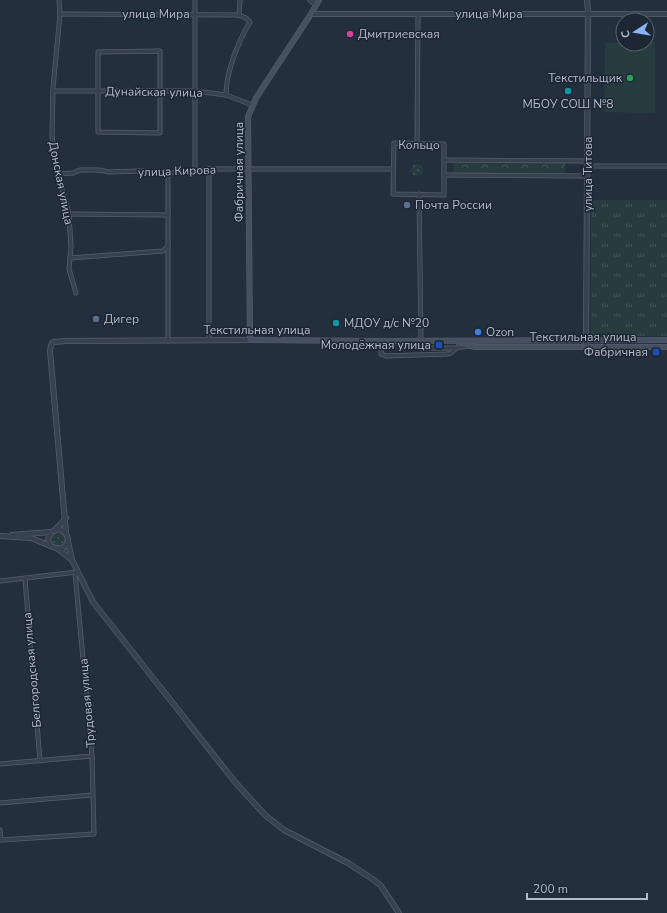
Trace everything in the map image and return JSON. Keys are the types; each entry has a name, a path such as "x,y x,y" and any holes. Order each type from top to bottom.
{"main road":[{"name":"Фабричная улица","path":"250,340 250,169 248,117 252,105 319,0"},
{"name":"Текстильная улица","path":"250,340 667,340"},
{"name":"Текстильная улица","path":"452,341 471,346 667,347"}],"street":[{"name":"Донская улица","path":"59,0 60,14 53,91 52,136 58,174 69,214 71,247 69,269 76,293"},
{"path":"195,0 195,170"},
{"path":"226,95 226,83 229,69 245,30 250,22 246,18 239,15 240,0"},
{"path":"310,0 316,6"},
{"name":"улица Титова","path":"586,347 588,176 587,0"},
{"name":"улица Мира","path":"60,14 239,15"},
{"name":"улица Мира","path":"311,14 667,14"},
{"path":"417,144 418,15"},
{"path":"160,51 160,133 98,132 98,91 98,52 160,51"},
{"name":"Дунайская улица","path":"53,91 195,91 226,95 252,105"},
{"name":"Кольцо","path":"394,144 444,144 444,160 444,195 393,194 394,144"},
{"path":"444,160 667,166"},
{"path":"209,169 209,340"},
{"name":"улица Кирова","path":"58,174 73,173 80,170 168,173 209,169 393,169"},
{"path":"168,173 168,341"},
{"path":"444,175 588,176"},
{"path":"419,194 421,341"},
{"path":"69,214 168,215"},
{"path":"70,258 163,252 168,246"},
{"name":"Текстильная улица","path":"66,518 50,351 53,342 250,340"},
{"path":"381,341 381,354 389,356 447,354 452,353 461,344 468,341"},
{"path":"421,348 456,348 471,346"},
{"path":"50,545 48,539 53,531 66,518"},
{"path":"66,518 66,533 68,536 72,560 93,602 235,782 265,815 284,830 348,862 374,880 381,886 399,913"},
{"path":"1,536 62,530 66,533"},
{"path":"1,536 31,538 58,549 72,560"},
{"path":"58,549 63,548 68,542"},
{"path":"0,581 77,572"},
{"name":"Трудовая улица","path":"1,840 94,834 92,756 77,572"},
{"name":"Белгородская улица","path":"25,579 40,761"},
{"path":"0,764 92,756"},
{"path":"0,803 92,795"},
{"path":"0,830 1,840"}],"green space":[{"name":"Текстильщик","path":"615,42 615,52 655,52 655,113 604,112 605,43"},
{"path":"453,162 565,163 565,173 453,173"},
{"path":"417,164 421,166 423,170 421,174 417,176 413,174 411,170 413,166"},
{"path":"591,200 667,200 667,336 591,336"},
{"path":"58,532 63,534 65,539 63,544 58,546 53,544 51,539 53,534"}],"place":[{"name":"Дмитриевская","path":"350,34"},
{"name":"Текстильщик","path":"630,78"},
{"name":"МБОУ СОШ №8","path":"568,91"},
{"name":"Почта России","path":"407,205"},
{"name":"Дигер","path":"96,319"},
{"name":"МДОУ д/с №20","path":"336,323"},
{"name":"Ozon","path":"478,332"},
{"name":"Молодёжная улица","path":"439,345"},
{"name":"Фабричная","path":"656,352"}]}
